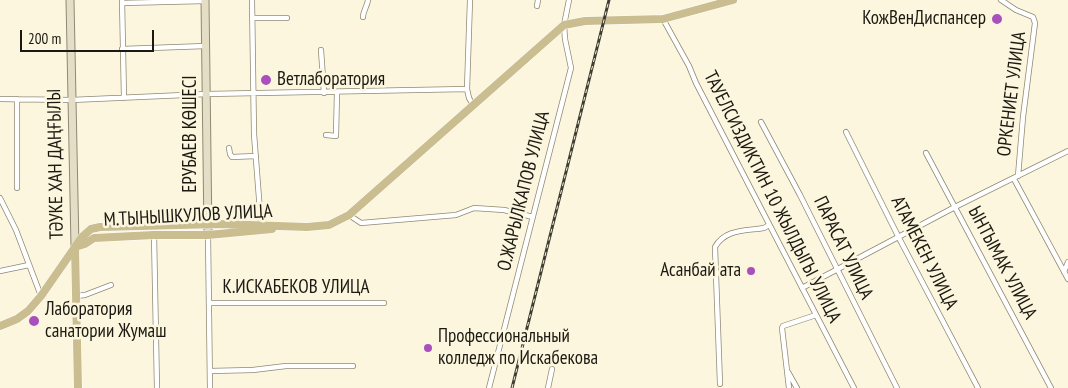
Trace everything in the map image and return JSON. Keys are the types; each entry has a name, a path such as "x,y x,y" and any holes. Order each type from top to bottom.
{"main road":[{"path":"564,25 585,21 663,19 733,0"},
{"name":"М.ТЫНЫШКУЛОВ УЛИЦА","path":"75,247 85,244 94,238 208,235 286,227 329,225 349,215 564,25"},
{"name":"М.ТЫНЫШКУЛОВ УЛИЦА","path":"75,247 86,232 100,227 208,224 261,224 286,227"},
{"path":"75,247 78,388"},
{"name":"ТӘУКЕ ХАН ДАҢҒЫЛЫ","path":"0,326 28,311 41,296 75,247"}],"street":[{"name":"ТӘУКЕ ХАН ДАҢҒЫЛЫ","path":"70,0 75,247"},
{"path":"124,98 122,2 205,0"},
{"name":"ЕРУБАЕВ КӨШЕСІ","path":"205,0 210,388"},
{"path":"252,0 256,156 261,224"},
{"path":"363,17 368,0"},
{"path":"470,0 467,89 473,105"},
{"name":"О.ЖАРЫЛКАПОВ УЛИЦА","path":"489,388 571,68 564,39 564,25 569,0"},
{"name":"ОРКЕНИЕТ УЛИЦА","path":"1004,1 1016,10 1033,17 1035,24 1016,178 1068,280"},
{"path":"253,18 287,18"},
{"name":"ТАУЕЛСИЗДИКТИН 10 ЖЫЛДЫГЫ УЛИЦА","path":"663,19 854,388"},
{"path":"122,49 206,46"},
{"path":"321,50 324,93"},
{"path":"0,99 71,100 207,94 467,89"},
{"path":"326,135 336,136 337,92"},
{"path":"17,99 17,188"},
{"name":"ПАРАСАТ УЛИЦА","path":"761,122 897,388"},
{"name":"АТАМЕКЕН УЛИЦА","path":"846,132 978,388"},
{"path":"229,148 232,157 256,156"},
{"path":"802,288 1068,150"},
{"name":"ЫНТЫМАК УЛИЦА","path":"926,153 1050,388"},
{"path":"0,198 16,230 41,296"},
{"path":"349,215 362,223 456,215 474,208 504,210 533,216"},
{"path":"720,384 715,247 720,239 727,234 769,226"},
{"path":"154,235 157,388"},
{"path":"1064,272 1068,262"},
{"path":"0,271 29,264"},
{"path":"76,296 96,291 111,284"},
{"name":"К.ИСКАБЕКОВ УЛИЦА","path":"209,303 384,303"},
{"path":"789,388 781,333 782,326 816,315"},
{"path":"210,371 253,370 286,366 353,366"},
{"path":"548,388 552,369"},
{"path":"786,369 797,388"}],"railway":[{"path":"512,388 609,0"}],"place":[{"name":"КожВенДиспансер","path":"997,19"},
{"name":"Ветлаборатория","path":"266,80"},
{"name":"Асанбай ата","path":"751,271"},
{"name":"Лаборатория санатории Жумаш","path":"34,321"},
{"name":"Профессиональный колледж по Искабекова","path":"428,348"}]}
